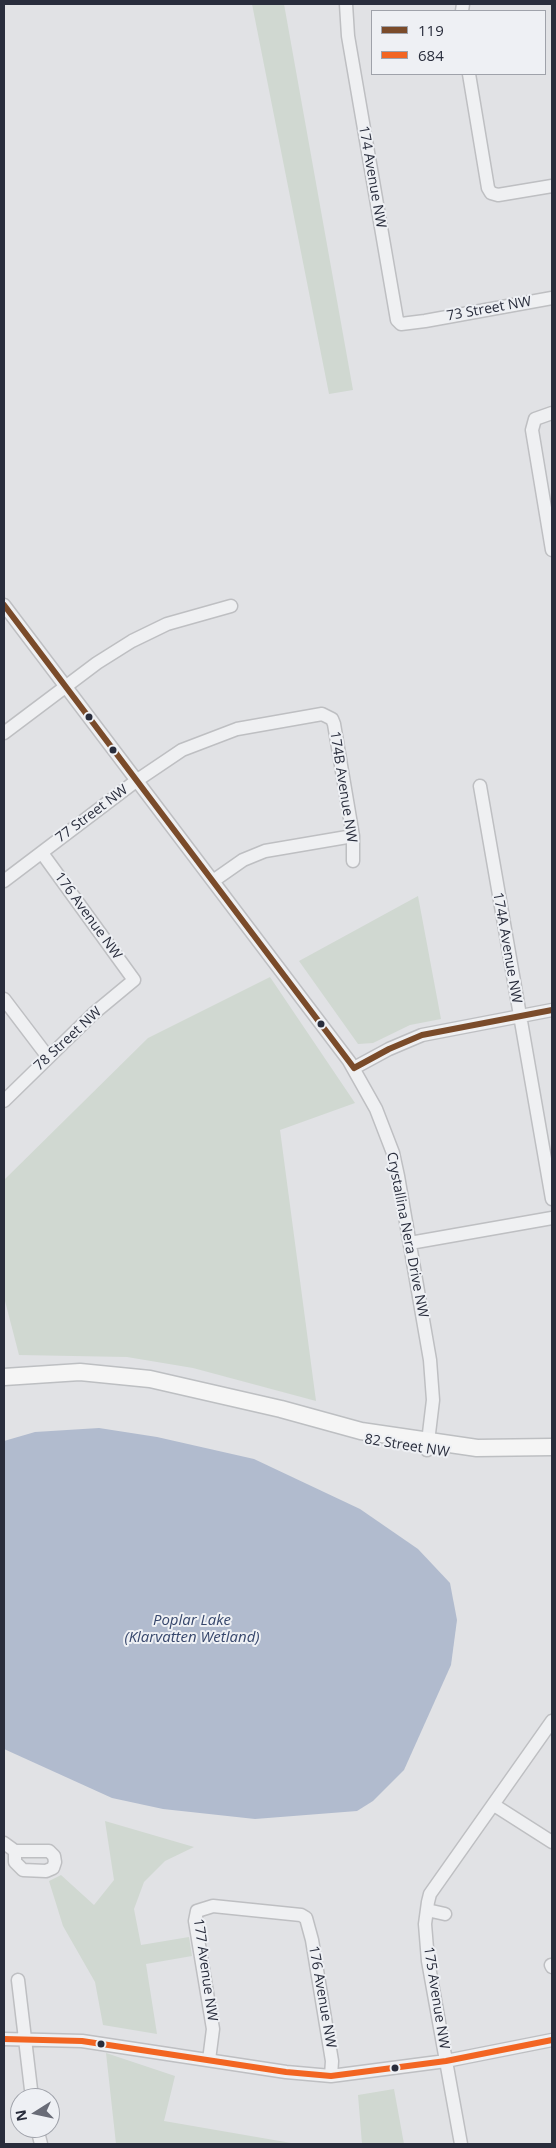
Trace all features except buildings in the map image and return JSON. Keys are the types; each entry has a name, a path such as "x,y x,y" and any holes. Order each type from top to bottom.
{"main road":[{"name":"82 Street NW","path":"4,1377 80,1372 124,1376 180,1385 428,1446 494,1456 552,1454"},
{"name":"82 Street NW","path":"428,1446 552,1447"}],"street":[{"name":"174 Avenue NW","path":"346,4 348,36 397,320 401,324 425,321"},
{"path":"469,75 488,188 491,193 498,194 552,186"},
{"name":"73 Street NW","path":"425,321 552,298"},
{"path":"552,412 538,416 532,426 552,550"},
{"name":"Crystallina Nera Drive NW","path":"4,605 354,1068 376,1109 393,1153 433,1380 428,1446"},
{"path":"4,733 115,651 148,633 183,619 230,606"},
{"name":"77 Street NW","path":"4,881 136,781 182,750 225,733 315,714 327,716"},
{"name":"174B Avenue NW","path":"327,716 334,724 353,836 352,861"},
{"name":"174A Avenue NW","path":"480,786 552,1199"},
{"path":"212,880 243,860 265,851 353,836"},
{"name":"176 Avenue NW","path":"42,852 134,980"},
{"name":"78 Street NW","path":"4,1100 92,1014 134,980"},
{"path":"4,999 48,1057"},
{"path":"354,1068 389,1049 422,1035 552,1010"},
{"path":"410,1243 552,1218"},
{"name":"175 Avenue NW","path":"461,2144 428,1960 425,1924 430,1894 552,1721"},
{"path":"494,1805 552,1842"},
{"path":"4,1843 15,1851"},
{"name":"177 Avenue NW","path":"209,2060 213,2028 195,1921 197,1911 213,1906 301,1915 306,1918"},
{"path":"427,1910 445,1914"},
{"name":"176 Avenue NW","path":"306,1918 312,1940 331,2052 331,2076"},
{"path":"18,1980 23,2038 30,2088"},
{"path":"4,2039 82,2041 286,2072 331,2076 446,2061 552,2040"}],"shaded area":[{"path":"252,4 284,4 353,390 329,394"},
{"path":"418,896 441,1019 410,1025 373,1043 358,1044 299,961"},
{"path":"270,977 355,1103 280,1130 316,1401 193,1368 127,1357 19,1355 4,1297 4,1180 148,1038"},
{"path":"105,1821 194,1847 165,1861 144,1882 134,1909 141,1945 189,1937 192,1956 146,1964 157,2034 103,2025 95,1982 63,1926 49,1881 61,1875 94,1905 114,1880"},
{"path":"106,2053 175,2076 164,2121 297,2144 116,2144"},
{"path":"394,2089 404,2144 362,2144 358,2095"}],"water":[{"name":"Poplar Lake (Klarvatten Wetland)","path":"99,1428 157,1437 254,1459 360,1509 418,1549 450,1583 457,1620 451,1665 404,1770 373,1801 357,1811 255,1819 163,1809 112,1798 4,1749 4,1441 35,1432"}],"transit line":[{"name":"119","path":"4,605 354,1068"},
{"name":"119","path":"354,1068 389,1049 422,1035 552,1010"},
{"name":"684","path":"4,2039 82,2041 286,2072 331,2076 446,2061 552,2040"}]}
